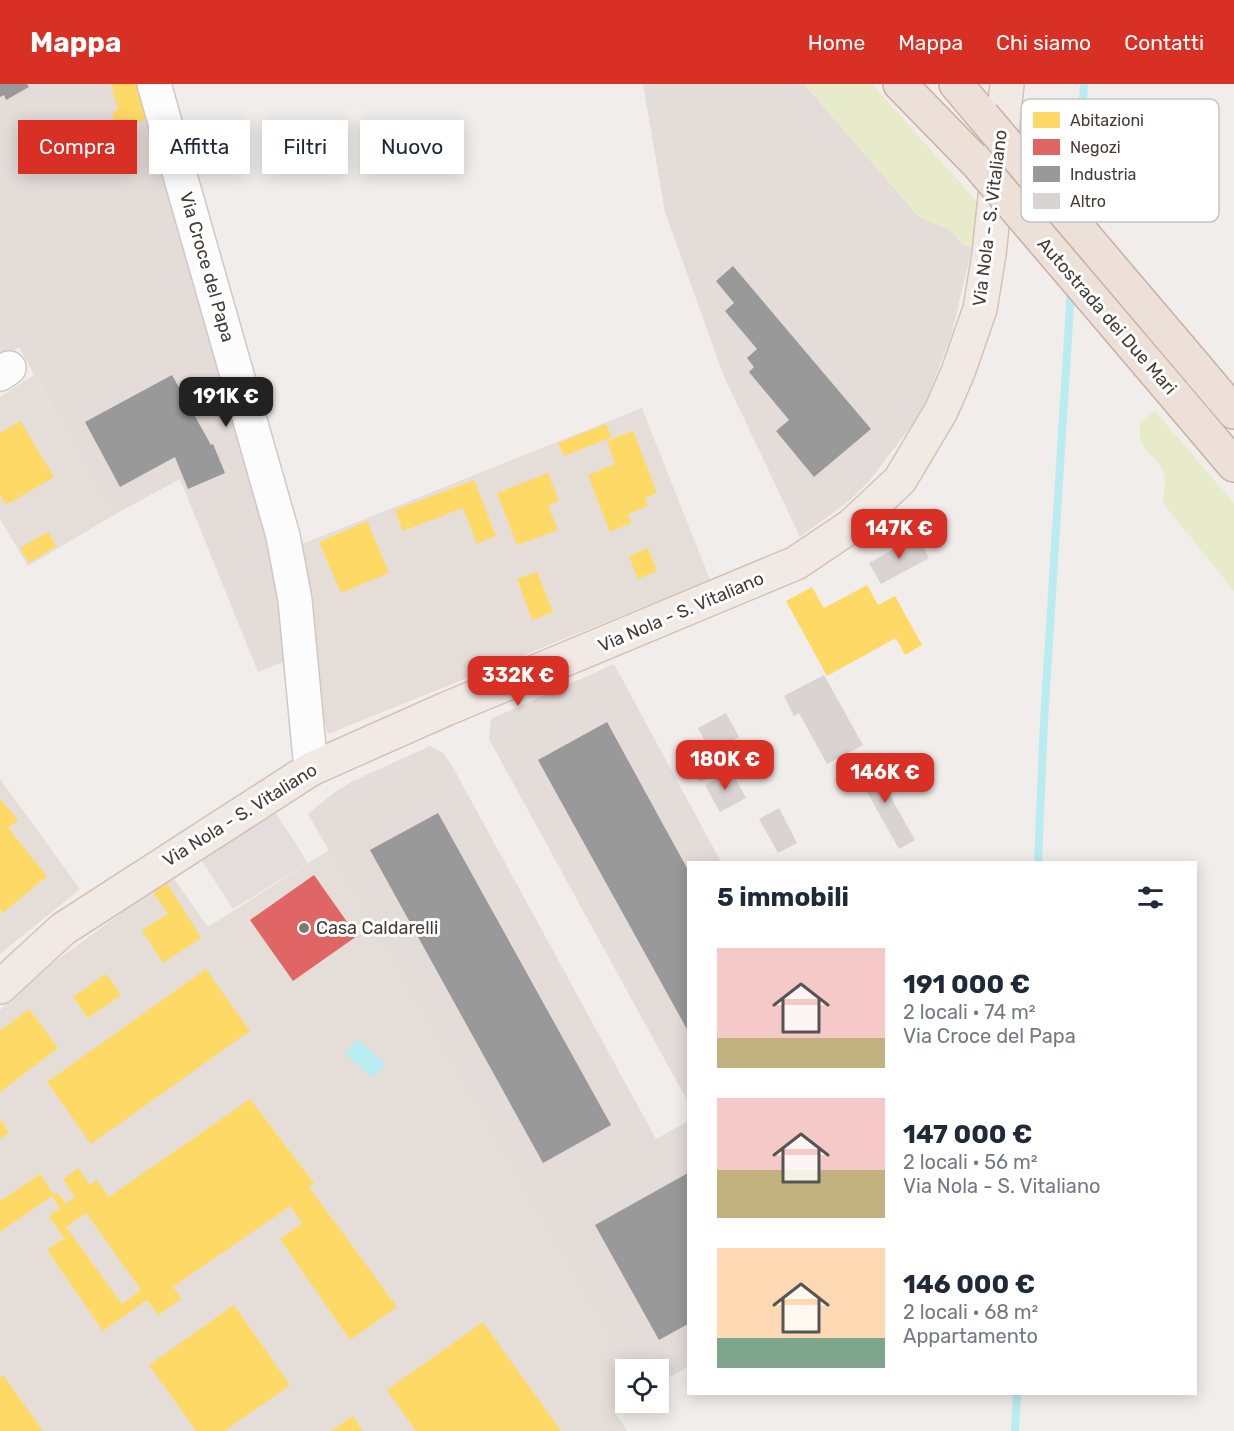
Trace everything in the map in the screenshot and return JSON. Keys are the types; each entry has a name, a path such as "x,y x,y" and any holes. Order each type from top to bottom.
{"highway":[{"path":"900,84 978,164"},
{"name":"Autostrada dei Due Mari","path":"910,84 1021,214"},
{"name":"Autostrada dei Due Mari","path":"956,84 1021,161"},
{"name":"Autostrada dei Due Mari","path":"1027,222 1234,465"},
{"name":"Autostrada dei Due Mari","path":"1073,222 1234,412"}],"main road":[{"name":"Via Nola - S. Vitaliano","path":"0,987 63,928 311,769 446,709 724,595 796,563 851,526 900,480 941,411 980,309 989,254 1006,84"}],"street":[{"name":"Via Croce del Papa","path":"154,84 283,536 295,600 311,769"}],"shaded area":[{"path":"0,84 141,84 151,120 149,120 149,174 166,174 281,581 290,659 258,672 180,479 112,516 19,347 0,359"},
{"path":"643,84 804,84 918,216 951,231 962,244 972,247 952,333 927,399 915,421 870,480 849,501 800,537 723,374 665,212"},
{"path":"34,375 112,516 28,566 0,519 0,397"},
{"path":"642,408 710,580 328,734 310,677 297,546"},
{"path":"614,664 720,861 687,861 687,1100 489,739 491,719"},
{"path":"430,746 443,753 656,1139 687,1122 687,1368 669,1377 669,1359 620,1359 308,814 353,781"},
{"path":"0,779 80,889 0,954"},
{"path":"272,807 308,863 233,909 197,853"},
{"path":"329,850 620,1359 615,1359 615,1413 627,1431 0,1431 0,1010 52,964 172,876 208,927"}],"green space":[{"path":"804,84 872,84 979,204 972,247 962,244 951,231 918,216"},
{"path":"1155,411 1234,503 1234,591 1163,503 1165,478 1163,470 1145,448 1140,433 1140,422"}],"water":[{"path":"357,1039 386,1064 373,1078 345,1054"}],"building: Abitazioni":[{"path":"111,84 141,84 152,118 137,123 137,120 114,120 112,112 118,110"},
{"path":"20,421 54,477 6,505 0,495 0,433"},
{"path":"606,424 612,437 564,456 558,443"},
{"path":"633,431 657,493 645,498 648,506 628,514 631,523 610,532 588,475 615,464 607,441"},
{"path":"548,473 559,501 548,505 558,530 517,545 497,493"},
{"path":"474,480 496,536 477,544 463,508 403,531 395,510"},
{"path":"367,521 389,573 341,593 319,542"},
{"path":"48,532 57,546 29,563 20,548"},
{"path":"648,548 657,571 638,579 629,556"},
{"path":"537,572 553,612 532,620 517,579"},
{"path":"867,585 878,605 895,596 922,645 905,655 896,638 827,676 786,601 812,587 824,608"},
{"path":"0,799 18,820 8,828 47,876 3,913 0,910"},
{"path":"167,883 201,938 163,963 142,930 168,914 153,892"},
{"path":"206,969 250,1031 91,1144 47,1082"},
{"path":"106,974 121,995 88,1018 73,997"},
{"path":"29,1009 58,1048 0,1092 0,1031"},
{"path":"250,1099 314,1183 309,1187 397,1307 350,1340 280,1239 302,1223 290,1206 173,1287 181,1299 158,1315 147,1300 103,1331 47,1250 64,1238 49,1216 60,1208 52,1196 0,1232 0,1201 40,1174 54,1195 58,1193 66,1204 75,1197 63,1179 78,1168 90,1185 97,1180 109,1197","holes":["86,1213 141,1290 122,1304 66,1227"]},
{"path":"0,1119 9,1132 0,1139"},
{"path":"234,1305 290,1385 225,1431 196,1431 149,1365"},
{"path":"483,1322 561,1431 416,1431 387,1390"},
{"path":"3,1375 43,1431 0,1431 0,1378"},
{"path":"353,1416 363,1431 330,1431"}],"building: Negozi":[{"name":"Casa Caldarelli","path":"314,875 357,936 293,981 250,920"}],"building: Industria":[{"path":"0,84 27,84 29,87 6,100 4,95 0,97"},
{"path":"733,266 871,429 814,477 776,431 789,420 749,372 754,367 747,358 757,349 725,311 734,303 716,281"},
{"path":"172,375 211,445 213,444 225,473 188,489 175,457 120,487 85,422"},
{"path":"607,722 687,868 687,1029 538,760"},
{"path":"438,813 611,1125 543,1163 370,850"},
{"path":"687,1174 687,1325 659,1340 595,1225"}],"building: Altro":[{"path":"917,536 929,558 881,584 869,563"},
{"path":"824,675 863,745 827,764 799,713 794,716 784,696"},
{"path":"726,713 739,737 724,745 734,763 700,782 690,763 711,752 698,728"},
{"path":"870,760 915,840 899,849 854,769"},
{"path":"731,771 746,798 720,812 705,785"},
{"path":"779,808 797,843 778,853 759,819"}],"waterway":[{"path":"1083,99 1084,84"},
{"path":"1038,861 1044,721 1071,289"},
{"path":"1015,1431 1017,1395"}],"place":[{"name":"Casa Caldarelli","path":"304,928"}]}
